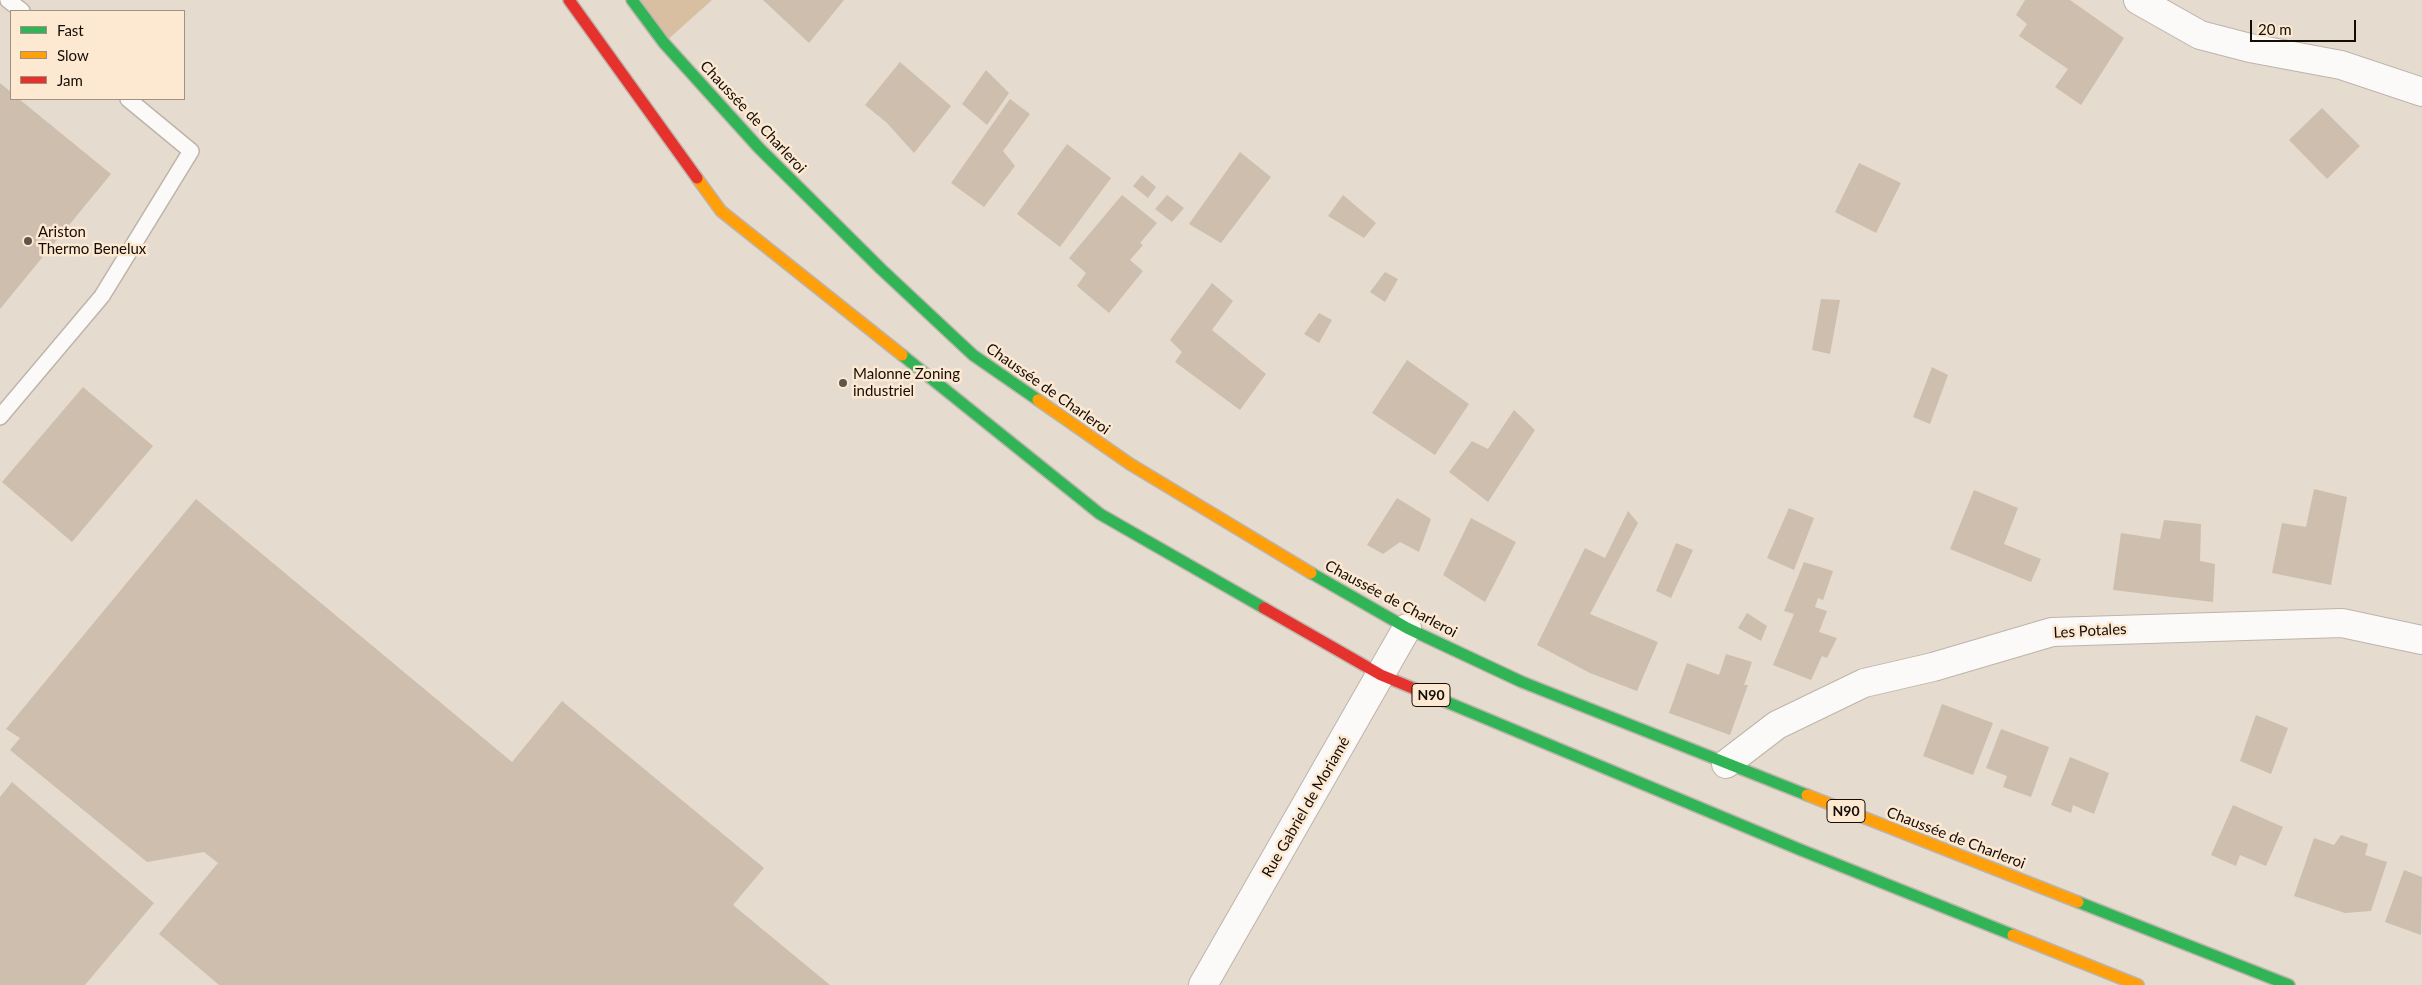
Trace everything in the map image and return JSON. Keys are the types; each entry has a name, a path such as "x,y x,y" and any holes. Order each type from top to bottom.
{"main road":[{"name":"N90","path":"569,0 721,212 1100,514 1381,674 1801,850 2138,985"},
{"name":"Chaussée de Charleroi","path":"632,0 664,43 760,148 882,269 973,355 1130,464 1291,562 1407,628 1522,682 2289,985"}],"street":[{"path":"2138,0 2200,35 2250,48 2341,65 2422,92"},
{"name":"Les Potales","path":"1726,764 1777,725 1864,682 1933,667 2052,632 2342,623 2422,640"},
{"name":"Rue Gabriel de Moriamé","path":"1203,985 1407,628"}],"lane":[{"path":"8,0 21,10"},
{"path":"0,417 102,296 191,151 129,100"}],"shaded area":[{"path":"638,0 712,0 664,43"}],"building":[{"path":"763,0 844,0 809,43"},
{"path":"2025,0 2070,0 2124,38 2081,105 2055,87 2068,69 2019,36 2027,24 2016,15"},
{"path":"900,62 951,106 914,153 887,123 865,105"},
{"path":"986,70 1009,93 987,125 962,104"},
{"name":"Ariston Thermo Benelux","path":"0,83 10,91 10,100 20,100 111,174 0,309"},
{"path":"1010,99 1030,114 1003,151 1015,166 984,207 951,183"},
{"path":"2322,108 2360,146 2327,179 2289,140"},
{"path":"1067,144 1111,178 1060,247 1017,214"},
{"path":"1240,152 1271,177 1221,243 1189,224"},
{"path":"1859,163 1901,183 1876,233 1835,212"},
{"path":"1142,175 1156,187 1148,198 1133,186"},
{"path":"1122,195 1157,223 1140,243 1143,245 1130,260 1143,271 1109,313 1077,286 1086,273 1069,258"},
{"path":"1167,195 1184,208 1172,222 1155,209"},
{"path":"1343,195 1376,223 1364,238 1328,216"},
{"path":"1385,272 1398,279 1385,302 1370,292"},
{"path":"1212,283 1233,301 1212,330 1266,374 1240,410 1175,362 1182,352 1170,340"},
{"path":"1821,299 1840,300 1830,354 1812,350"},
{"path":"1319,313 1332,320 1319,343 1304,334"},
{"path":"1407,360 1469,404 1435,455 1372,413"},
{"path":"1932,367 1948,375 1930,424 1913,417"},
{"path":"83,387 153,446 72,542 2,482"},
{"path":"1514,410 1535,430 1488,502 1449,472 1472,441 1488,449"},
{"path":"2314,489 2347,497 2331,585 2272,573 2282,523 2306,527"},
{"path":"1974,490 2018,508 2004,544 2041,559 2031,582 1950,549"},
{"path":"1397,498 1431,519 1419,552 1400,542 1383,554 1367,545"},
{"path":"196,499 512,762 562,701 764,868 733,905 830,985 219,985 159,934 218,863 204,852 147,862 10,750 20,738 6,729"},
{"path":"1789,508 1814,518 1794,570 1767,558"},
{"path":"1628,511 1638,523 1590,614 1658,642 1637,691 1590,673 1537,645 1585,548 1605,558"},
{"path":"1471,518 1516,542 1485,602 1443,575"},
{"path":"2164,520 2201,524 2200,561 2215,564 2213,602 2113,590 2121,533 2160,539"},
{"path":"1676,543 1693,550 1671,598 1656,591"},
{"path":"1804,562 1833,571 1823,600 1818,598 1815,607 1827,611 1819,632 1837,638 1827,658 1822,656 1811,680 1773,665 1794,614 1784,611"},
{"path":"1747,613 1767,626 1761,641 1738,628"},
{"path":"1726,654 1752,662 1744,685 1748,685 1730,735 1669,713 1687,663 1719,675"},
{"path":"1942,704 1993,723 1973,775 1923,756"},
{"path":"2256,715 2288,728 2271,774 2240,761"},
{"path":"2001,729 2049,747 2031,797 2003,787 2007,776 1986,768"},
{"path":"2070,757 2109,773 2094,814 2073,805 2071,813 2051,805"},
{"path":"12,782 154,903 85,985 0,985 0,797"},
{"path":"2233,805 2283,827 2266,866 2240,855 2236,866 2211,855"},
{"path":"2341,835 2368,844 2365,855 2387,862 2371,911 2345,913 2294,896 2314,838 2334,845"},
{"path":"2404,870 2422,877 2421,935 2385,922"}],"traffic: fast":[{"path":"632,0 664,43 759,148 881,269 973,355 1038,400"},
{"path":"902,355 1100,514 1264,608"},
{"path":"1311,573 1407,628 1522,682 1807,795"},
{"path":"1437,698 1801,850 2013,935"},
{"path":"2078,902 2289,985"}],"traffic: slow":[{"path":"697,178 721,211 902,355"},
{"path":"1038,400 1130,464 1311,573"},
{"path":"1807,795 2078,902"},
{"path":"2013,935 2138,985"}],"traffic: jam":[{"path":"569,0 697,178"},
{"path":"1264,608 1381,675 1437,698"}],"place":[{"name":"Ariston Thermo Benelux","path":"28,241"},
{"name":"Malonne Zoning industriel","path":"843,383"}]}
